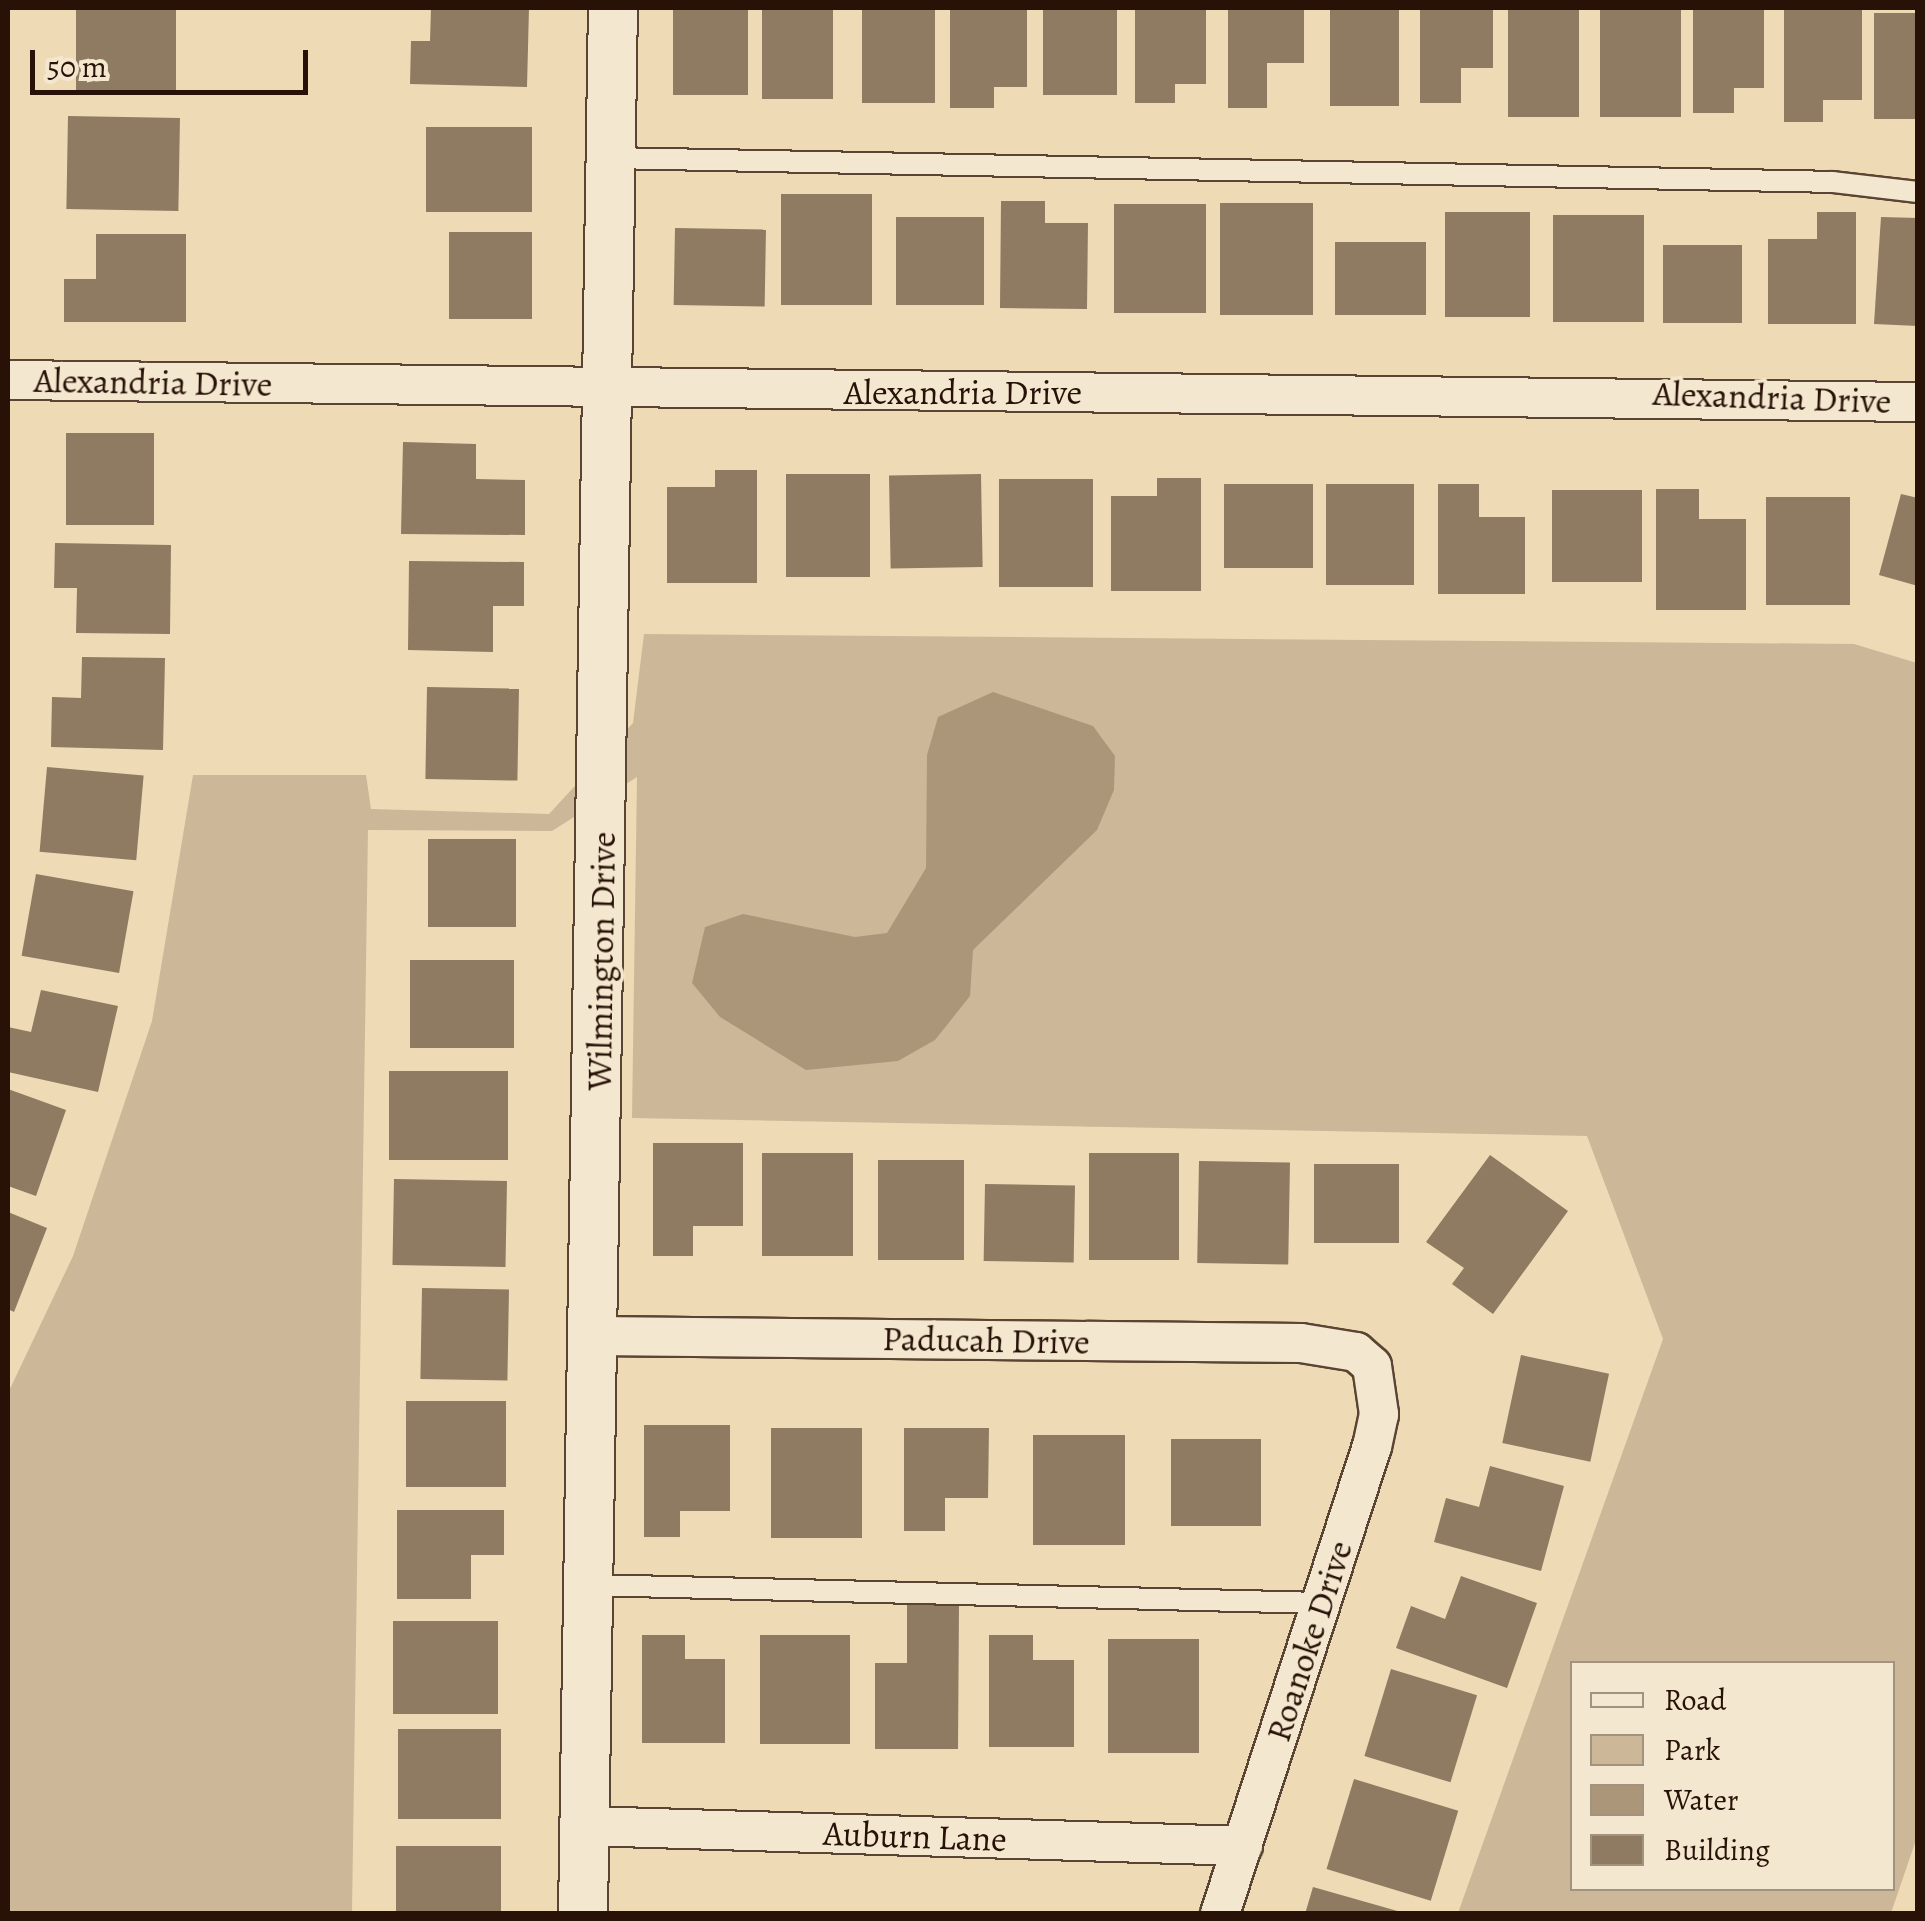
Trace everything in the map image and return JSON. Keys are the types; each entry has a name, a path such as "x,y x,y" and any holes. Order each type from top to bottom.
{"street":[{"name":"Wilmington Drive","path":"583,1914 613,8"},
{"name":"Alexandria Drive","path":"8,380 607,391 1804,394 1918,402"},
{"name":"Paducah Drive","path":"595,1336 1301,1343 1356,1352 1372,1366"},
{"name":"Roanoke Drive","path":"1220,1914 1379,1414 1372,1366"},
{"name":"Auburn Lane","path":"586,1826 1243,1846"}],"lane":[{"path":"610,158 1833,182 1918,192"},
{"path":"590,1586 1321,1603"}],"green space":[{"path":"644,634 1854,644 1917,663 1918,1834 1891,1913 1458,1913 1663,1339 1587,1136 632,1118 637,777 552,831 368,830 352,1913 8,1913 8,1393 73,1256 152,1021 193,775 366,775 371,809 549,814 633,723"}],"water":[{"path":"993,692 1093,726 1115,756 1114,790 1097,830 973,950 970,996 935,1040 898,1061 806,1070 720,1017 692,983 705,927 743,914 855,937 887,933 926,868 927,755 938,717"}],"building":[{"path":"431,8 529,8 527,87 410,84 411,41 430,41"},
{"path":"673,8 748,8 748,95 673,95"},
{"path":"762,8 833,8 833,99 762,99"},
{"path":"862,8 935,8 935,103 862,103"},
{"path":"950,8 1027,8 1027,87 994,87 994,108 950,108"},
{"path":"1043,8 1117,8 1117,95 1043,95"},
{"path":"1135,8 1206,8 1206,84 1175,84 1175,103 1135,103"},
{"path":"1228,8 1304,8 1304,63 1267,63 1267,108 1228,108"},
{"path":"1330,8 1399,8 1399,106 1330,106"},
{"path":"1420,8 1493,8 1493,68 1461,68 1461,103 1420,103"},
{"path":"1508,8 1579,8 1579,117 1508,117"},
{"path":"1600,8 1681,8 1681,117 1600,117"},
{"path":"76,9 176,9 176,93 76,93"},
{"path":"1693,9 1764,9 1764,88 1734,88 1734,113 1693,113"},
{"path":"1784,10 1862,10 1862,100 1823,100 1823,122 1784,122"},
{"path":"1874,13 1918,13 1918,119 1874,119"},
{"path":"68,116 180,118 178,211 66,209"},
{"path":"426,127 532,127 532,212 426,212"},
{"path":"781,194 872,194 872,305 781,305"},
{"path":"1001,201 1045,201 1045,223 1088,223 1087,309 1000,308"},
{"path":"1220,203 1313,203 1313,315 1220,315"},
{"path":"1114,204 1206,204 1206,313 1114,313"},
{"path":"1445,212 1530,212 1530,317 1445,317"},
{"path":"1817,212 1856,212 1856,324 1768,324 1768,239 1817,239"},
{"path":"1553,215 1644,215 1644,322 1553,322"},
{"path":"896,217 984,217 984,305 896,305"},
{"path":"1881,217 1918,218 1918,326 1874,324"},
{"path":"675,228 766,230 765,307 674,305"},
{"path":"449,232 532,232 532,319 449,319"},
{"path":"96,234 186,234 186,322 64,322 64,279 96,279"},
{"path":"1335,242 1426,242 1426,315 1335,315"},
{"path":"1663,245 1742,245 1742,323 1663,323"},
{"path":"66,433 154,433 154,525 66,525"},
{"path":"403,442 476,444 476,479 525,480 525,535 401,534"},
{"path":"715,470 757,470 757,583 667,583 667,487 715,487"},
{"path":"786,474 870,474 870,577 786,577"},
{"path":"981,474 983,567 891,569 889,476"},
{"path":"1157,478 1201,478 1201,591 1111,591 1111,496 1157,496"},
{"path":"999,479 1093,479 1093,587 999,587"},
{"path":"1224,484 1313,484 1313,568 1224,568"},
{"path":"1326,484 1414,484 1414,585 1326,585"},
{"path":"1438,484 1479,484 1479,517 1525,517 1525,594 1438,594"},
{"path":"1656,489 1699,489 1699,519 1746,519 1746,610 1656,610"},
{"path":"1552,490 1642,490 1642,582 1552,582"},
{"path":"1901,494 1918,498 1918,586 1879,575"},
{"path":"1766,497 1850,497 1850,605 1766,605"},
{"path":"55,543 171,545 170,634 76,633 77,588 54,588"},
{"path":"409,561 524,562 524,606 493,606 493,652 408,650"},
{"path":"82,657 165,658 163,750 51,747 52,697 81,698"},
{"path":"427,687 519,689 517,781 425,779"},
{"path":"47,767 144,775 136,860 40,852"},
{"path":"428,839 516,839 516,927 428,927"},
{"path":"36,874 133,891 119,973 22,956"},
{"path":"410,960 514,960 514,1048 410,1048"},
{"path":"41,990 118,1006 98,1092 8,1072 8,1027 31,1032"},
{"path":"389,1071 508,1071 508,1160 389,1160"},
{"path":"8,1089 66,1110 36,1196 8,1186"},
{"path":"653,1143 743,1143 743,1226 693,1226 693,1256 653,1256"},
{"path":"762,1153 853,1153 853,1256 762,1256"},
{"path":"1089,1153 1179,1153 1179,1260 1089,1260"},
{"path":"1490,1155 1568,1211 1493,1314 1452,1284 1464,1268 1426,1242"},
{"path":"878,1160 964,1160 964,1260 878,1260"},
{"path":"1199,1161 1290,1163 1288,1265 1197,1263"},
{"path":"1314,1164 1399,1164 1399,1243 1314,1243"},
{"path":"394,1179 507,1181 505,1267 392,1265"},
{"path":"985,1184 1075,1186 1074,1263 984,1261"},
{"path":"8,1212 47,1228 14,1312 8,1309"},
{"path":"422,1288 509,1290 507,1381 420,1379"},
{"path":"1521,1355 1609,1374 1590,1462 1502,1443"},
{"path":"406,1401 506,1401 506,1487 406,1487"},
{"path":"644,1425 730,1425 730,1511 680,1511 680,1537 644,1537"},
{"path":"771,1428 862,1428 862,1538 771,1538"},
{"path":"904,1428 989,1428 988,1498 945,1498 945,1531 904,1531"},
{"path":"1033,1435 1125,1435 1125,1545 1033,1545"},
{"path":"1171,1439 1261,1439 1261,1526 1171,1526"},
{"path":"1490,1466 1564,1486 1541,1571 1434,1542 1446,1498 1479,1507"},
{"path":"397,1510 504,1510 504,1555 471,1555 471,1599 397,1599"},
{"path":"1461,1576 1537,1603 1507,1688 1396,1648 1411,1606 1445,1619"},
{"path":"907,1605 959,1605 958,1749 875,1749 875,1663 907,1663"},
{"path":"393,1621 498,1621 498,1714 393,1714"},
{"path":"642,1635 685,1635 685,1659 725,1659 725,1743 642,1743"},
{"path":"760,1635 850,1635 850,1744 760,1744"},
{"path":"989,1635 1033,1635 1033,1660 1074,1660 1074,1747 989,1747"},
{"path":"1108,1639 1199,1639 1199,1753 1108,1753"},
{"path":"1391,1669 1477,1695 1450,1782 1364,1756"},
{"path":"398,1729 501,1729 501,1819 398,1819"},
{"path":"1354,1779 1458,1811 1431,1901 1327,1869"},
{"path":"396,1846 501,1846 501,1914 396,1914"},
{"path":"1313,1887 1401,1912 1305,1914"}]}
